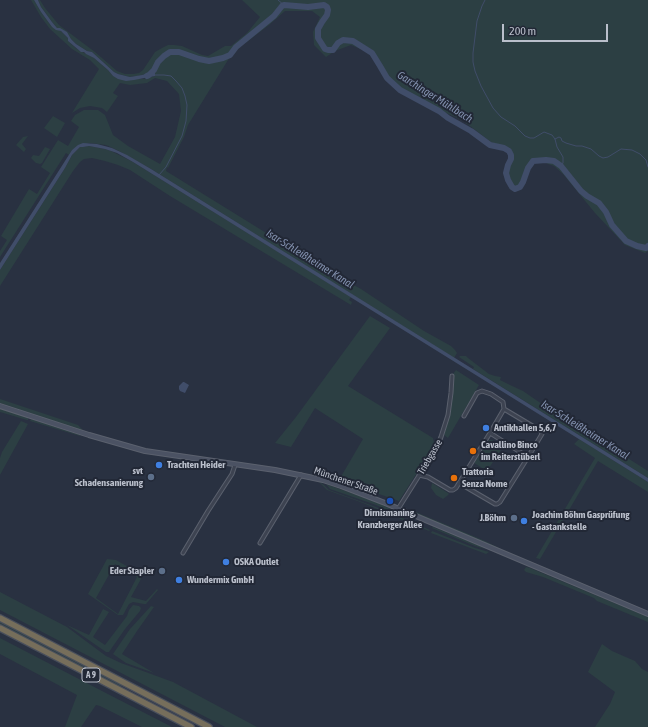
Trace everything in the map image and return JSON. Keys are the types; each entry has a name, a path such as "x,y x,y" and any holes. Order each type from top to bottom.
{"highway":[{"name":"A 9","path":"0,618 210,727"},
{"name":"A 9","path":"0,628 191,727"},
{"path":"182,722 187,727"}],"main road":[{"name":"Münchener Straße","path":"0,406 133,448 155,453 323,480 398,509 648,614"}],"street":[{"name":"Triebgasse","path":"398,509 412,484 437,447 448,415 452,376"},
{"path":"419,475 428,477 450,490 456,488 504,409 503,402 491,394 482,391 477,394 464,416"},
{"path":"459,483 497,504 500,502 542,434 504,409"},
{"path":"490,433 528,457"},
{"path":"182,553 232,474 234,465"},
{"path":"260,543 300,477"}],"green space":[{"path":"31,0 34,0 52,27 61,31 68,38 68,41 77,49 94,58 113,76 143,79 155,76 154,72 130,77 114,72 92,52 87,51 76,44 67,32 57,28 41,7 38,0 40,0 59,25 95,52 117,71 125,74 133,74 139,73 143,70 155,52 168,45 182,46 202,55 208,56 225,46 231,46 247,33 260,17 242,0 648,0 648,251 645,253 625,245 595,213 563,174 554,166 536,159 531,160 521,183 518,186 515,186 512,184 507,175 507,170 514,156 511,150 491,142 462,120 414,99 387,79 372,54 351,45 335,51 326,57 314,45 313,32 320,17 312,11 285,11 240,47 228,60 188,125 184,137 166,171 339,278 361,289 424,331 451,346 457,353 454,358 151,169 106,145 89,143 72,150 69,155 66,153 0,257 0,251 7,240 1,236 29,189 37,194 50,173 41,167 58,140 68,146 79,127 71,121 75,115 84,110 98,110 105,115 113,135 128,146 160,164 175,137 181,111 179,94 167,81 155,78 147,83 130,85 120,83 113,93 118,96 107,112 102,108 90,106 80,108 72,113 99,69 90,60 72,49 50,29"},
{"path":"53,116 65,123 57,137 44,128"},
{"path":"28,136 22,144 26,149 24,152 16,145 23,137"},
{"path":"89,146 111,151 133,162 351,297 349,300 352,302 351,305 170,196 130,170 92,158 84,159 73,171 0,286 0,270 72,155 80,147"},
{"path":"45,147 50,149 42,163 36,163 31,158 33,155 39,156"},
{"path":"370,316 390,328 348,386 433,438 434,443 429,454 399,501 339,480 363,439 315,408 291,447 275,443 296,417"},
{"path":"466,356 489,374 501,377 500,380 523,391 607,446 610,441 612,446 618,452 648,471 648,478 473,369 474,367 459,357"},
{"path":"456,370 479,385 448,438 444,435 449,414 453,374"},
{"path":"0,399 78,425 83,430 0,403"},
{"path":"0,408 28,417 28,420 0,412"},
{"path":"31,419 80,435 80,436 30,421"},
{"path":"21,421 28,424 0,475 0,458 2,452"},
{"path":"579,439 648,482 648,492 598,461 540,559 536,558 595,458 574,444"},
{"path":"489,440 492,440 503,447 487,471 474,463"},
{"path":"476,466 481,471 476,476 471,471"},
{"path":"318,481 329,490 376,507 430,530 429,531 363,503 327,490"},
{"path":"432,483 449,494 443,499 436,495 431,488"},
{"path":"326,484 381,504 407,516 404,517 376,505 330,489"},
{"path":"411,510 485,541 503,550 410,512"},
{"path":"433,527 480,546 485,549 432,528"},
{"path":"432,531 489,552 486,554 431,533"},
{"path":"107,559 116,560 139,573 141,579 131,597 146,601 157,589 158,590 146,604 133,602 129,604 123,615 118,615 88,594","holes":["115,564 137,577 118,614 96,598"]},
{"path":"526,567 648,617 648,622 543,577 526,572 524,570"},
{"path":"0,592 67,627 106,656 173,682 257,727 225,727 0,610"},
{"path":"133,605 139,606 141,608 140,611 109,652 106,652 67,625 89,635 103,609 109,612 93,637 105,645 127,616"},
{"path":"151,606 154,607 122,654 154,673 126,663 113,654 130,629"},
{"path":"0,621 122,684 120,687 0,624"},
{"path":"0,638 172,727 142,727 96,705 81,727 65,727 77,695 0,654"},
{"path":"602,644 612,651 635,661 642,669 648,672 648,727 595,727 610,704 615,692 588,672"}],"water":[{"path":"34,0 38,0 41,7 57,28 67,32 76,44 87,51 92,52 114,72 130,77 149,73 152,70 155,72 155,76 126,81 113,76 94,58 84,52 81,52 68,41 68,38 61,31 52,27"},
{"path":"83,143 97,144 112,148 151,169 648,478 648,482 133,162 117,153 105,149 89,146 80,147 72,155 0,270 0,263 72,150"},
{"path":"183,382 189,385 185,393 179,389 179,386"}],"waterway":[{"name":"Garchinger Mühlbach","path":"278,0 284,5"},
{"path":"485,0 477,21 473,53 475,71 481,86 493,108 501,117 515,126 525,136 534,138 544,132 552,135 563,157 563,163 561,166"},
{"name":"Garchinger Mühlbach","path":"147,76 154,70 158,62 170,52 179,52 209,61 230,55 236,47 274,16 284,5 308,7 324,5 328,10 327,15 318,29 318,38 325,49 333,50 338,43 343,40 353,41 372,53 387,78 400,90 439,111 490,145 504,148 509,151 511,159 506,173 508,180 515,189 520,187 528,168 533,161 554,161 561,166 581,191 599,203 606,212 612,225 626,241 637,246 646,248 648,246"},
{"path":"155,75 171,76 182,88 187,105 186,121 182,136 166,167 159,175"},
{"path":"555,139 559,137 566,143 591,149 603,158 608,157 621,149 632,150 640,154 646,160 648,167"}],"place":[{"name":"Antikhallen 5,6,7","path":"486,428"},
{"name":"Cavallino Binco im Reiterstüberl","path":"473,451"},
{"name":"Trachten Heider","path":"159,465"},
{"name":"svt Schadensanierung","path":"151,477"},
{"name":"Trattoria Senza Nome","path":"454,478"},
{"name":"Dirnismaning, Kranzberger Allee","path":"390,501"},
{"name":"J.Böhm","path":"514,518"},
{"name":"Joachim Böhm Gasprüfung - Gastankstelle","path":"524,521"},
{"name":"OSKA Outlet","path":"226,562"},
{"name":"Eder Stapler","path":"162,571"},
{"name":"Wundermix GmbH","path":"179,580"}],"water label":[{"name":"Isar-Schleißheimer Kanal","path":"310,259"},
{"name":"Isar-Schleißheimer Kanal","path":"585,430"}]}
